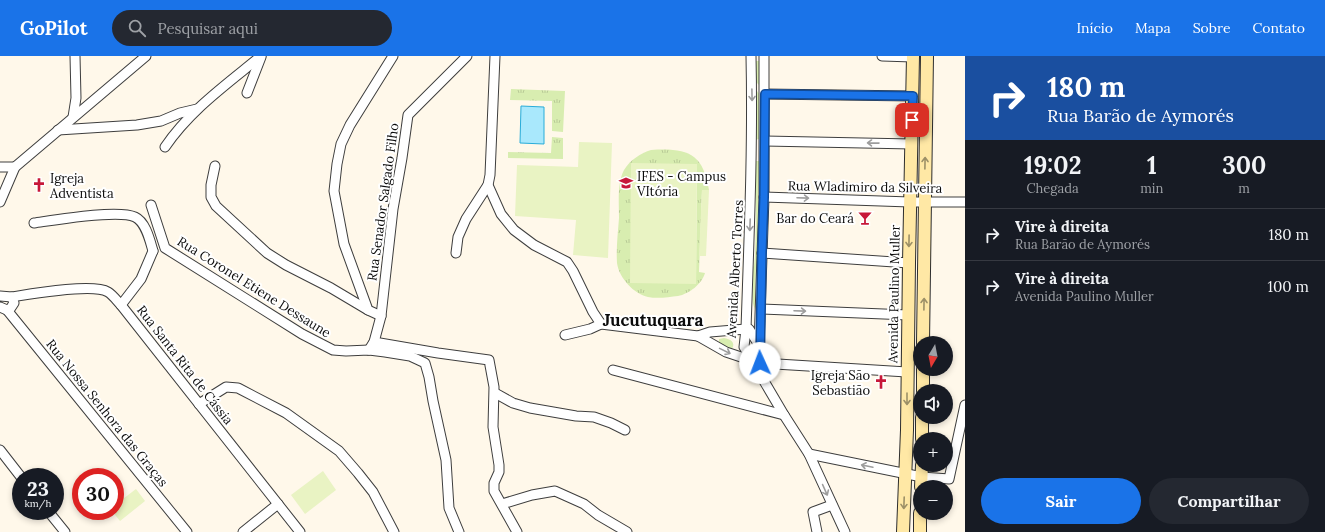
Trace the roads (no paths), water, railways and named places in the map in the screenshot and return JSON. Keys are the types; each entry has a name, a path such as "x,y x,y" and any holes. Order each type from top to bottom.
{"main road":[{"name":"Avenida Paulino Muller","path":"903,532 907,430 910,202 914,56"},
{"path":"923,336 927,56"},
{"path":"920,520 920,532"}],"street":[{"path":"73,117 76,98 75,56"},
{"path":"0,202 15,167 146,56"},
{"path":"246,93 261,56"},
{"path":"166,147 176,132 198,109 261,56"},
{"path":"368,310 344,244 334,191 336,164 341,144 350,125 393,56"},
{"name":"Rua Senador Salgado Filho","path":"369,350 374,342 381,316 393,209 408,115 467,56"},
{"path":"456,253 458,237 466,219 488,185 490,175 495,56"},
{"name":"Avenida Alberto Torres","path":"751,56 751,196 744,347 756,362 767,386 809,454 845,532"},
{"name":"Avenida Alberto Torres","path":"756,362 759,345 761,309 764,197 764,56"},
{"path":"882,56 914,56"},
{"path":"765,94 913,96"},
{"path":"76,98 92,103"},
{"path":"58,130 137,125 161,121 180,113 198,109"},
{"path":"765,141 912,144"},
{"path":"0,166 15,167"},
{"path":"216,166 211,185 211,197 216,206 267,253 286,265 332,288 368,310 381,316"},
{"path":"488,185 501,214 514,230 534,245 567,262 573,270 593,312 601,324"},
{"name":"Rua Wladimiro da Silveira","path":"764,197 910,202 965,202"},
{"name":"Rua Coronel Etiene Dessaune","path":"151,205 165,248 302,334 333,350 369,350"},
{"path":"34,223 109,214 136,217 150,238 153,251 141,279 121,305"},
{"name":"Rua Coronel Etiene Dessaune","path":"153,251 165,248"},
{"path":"762,252 909,263"},
{"name":"Rua Santa Rita de Cássia","path":"0,296 12,297 58,290 87,289 107,292 121,305 300,532"},
{"path":"3,308 13,307 14,299 12,297"},
{"name":"Rua Nossa Senhora das Graças","path":"3,308 187,532"},
{"path":"761,309 908,315"},
{"path":"565,336 590,329 601,324 698,336 726,352 756,362 907,372"},
{"path":"698,336 710,332 749,329 759,345"},
{"path":"374,342 489,360 495,393 493,427 499,465 499,472 494,483 494,491 517,532"},
{"path":"369,350 410,356 425,363 446,460 448,508 459,532"},
{"path":"613,370 784,415"},
{"path":"199,404 226,388 238,388 286,413 339,452 373,492 394,532"},
{"path":"495,393 513,403 530,408 576,416 594,417 611,422 625,430"},
{"path":"940,480 949,479 965,405"},
{"path":"0,450 14,468"},
{"path":"809,454 905,474 918,480"},
{"path":"502,504 532,495 555,491 584,504 598,515 627,532"},
{"path":"242,532 278,504"},
{"path":"817,532 813,512 832,505"},
{"path":"55,520 65,532"}],"water":[{"path":"521,106 544,107 544,144 520,143"}],"place":[{"name":"IFES - Campus VItória","path":"626,183"},
{"name":"Igreja Adventista","path":"39,185"},
{"name":"Bar do Ceará","path":"865,218"},
{"name":"Igreja São Sebastião","path":"881,382"}],"district":[{"name":"Jucutuquara","path":"653,320"}]}
